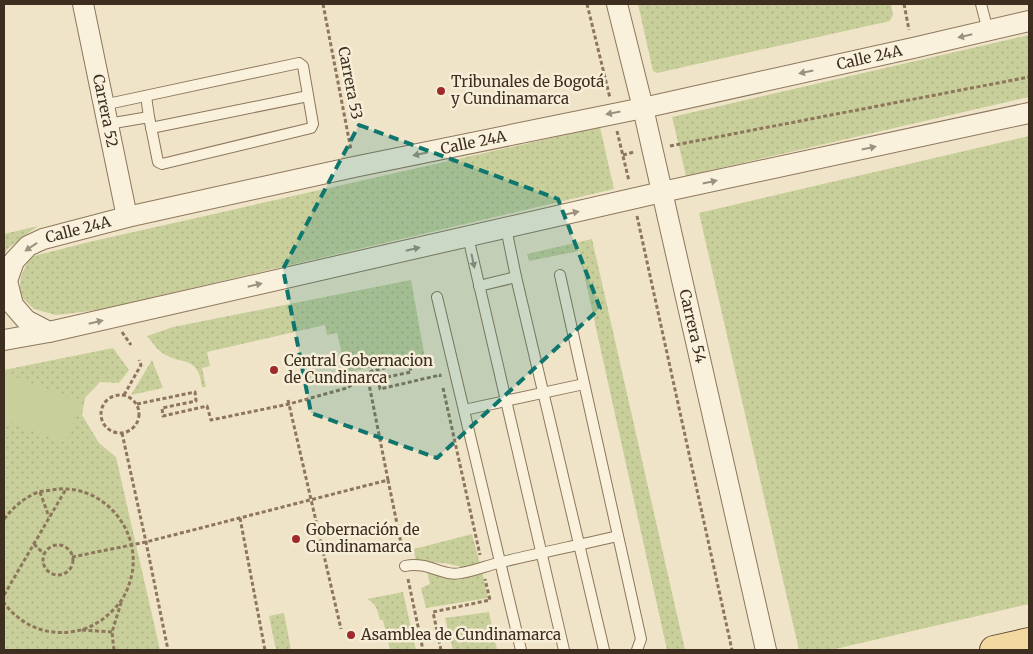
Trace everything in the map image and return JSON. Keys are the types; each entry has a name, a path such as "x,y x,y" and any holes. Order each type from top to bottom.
{"main road":[{"path":"994,650 1029,642"}],"street":[{"name":"Carrera 52","path":"83,4 127,217"},
{"name":"Carrera 54","path":"617,4 643,108 766,650"},
{"name":"Calle 24A","path":"49,332 26,320 13,305 7,282 14,261 28,246 43,239 127,217 354,167 643,108 1029,21"},
{"path":"4,340 49,332 662,192 1029,113"}],"lane":[{"path":"981,4 988,31"},
{"path":"103,104 299,63 303,66 313,124 311,128 162,164 158,162 146,96"},
{"path":"151,128 308,96"},
{"path":"108,124 149,118"},
{"path":"506,228 604,650"},
{"path":"468,237 564,650"},
{"path":"560,275 641,639 637,650"},
{"path":"479,286 516,277"},
{"path":"437,297 521,650"},
{"path":"464,410 584,384"},
{"path":"405,566 424,565 454,574 618,536"}],"path":[{"name":"Carrera 53","path":"323,4 354,167"},
{"path":"587,4 614,113 732,650"},
{"path":"904,4 913,48"},
{"path":"623,154 1029,77"},
{"path":"124,395 142,364 139,360"},
{"path":"137,404 194,392 196,400 162,408 163,416 208,406 211,420 347,388 372,371 409,362 411,372 378,380 380,388 440,375 490,600 433,612 441,650"},
{"path":"367,374 423,650"},
{"path":"124,395 137,404 140,412 137,424 133,428 122,433 115,433 105,425 101,413 106,401 112,397 124,395"},
{"path":"288,402 341,629"},
{"path":"122,433 168,650"},
{"path":"72,557 146,542 388,480"},
{"path":"4,519 15,505 40,492 61,488 85,492 106,504 123,522 132,545 134,565 130,584 121,602 112,632 114,650"},
{"path":"4,595 66,489"},
{"path":"40,492 50,517"},
{"path":"240,518 265,650"},
{"path":"34,544 44,554"},
{"path":"58,545 66,548 72,557 69,570 57,576 48,572 42,560 44,554 49,548 58,545"},
{"path":"81,630 104,620 121,602"},
{"path":"4,603 12,614 33,628 57,633 81,630 112,632"}],"highlighted area":[{"path":"359,125 558,199 600,308 437,458 311,413 283,269"}],"green space":[{"path":"638,4 891,4 893,15 890,21 657,73 653,71"},
{"path":"1029,35 1029,97 686,176 672,117"},
{"path":"600,127 614,189 99,310 56,315 34,309 19,295 21,276 30,257 89,242"},
{"path":"1029,136 1029,604 831,650 799,650 699,213"},
{"path":"38,226 7,249 4,257 4,234"},
{"path":"592,239 685,650 667,650 579,251 529,261 527,254"},
{"path":"411,280 425,358 346,372 337,333 327,335 325,325 207,352 210,366 202,368 206,387 202,387 197,370 193,366 164,354 147,336 173,327"},
{"path":"113,348 129,370 119,383 100,382 85,398 82,415 99,443 116,457 160,650 4,650 4,370"},
{"path":"152,360 163,388 131,395"},
{"path":"7,374 82,402 66,443 4,420 4,382"},
{"path":"472,534 480,564 466,568 445,563 416,562 414,549"},
{"path":"427,571 482,571 488,598 426,608 421,588 430,584"},
{"path":"403,592 416,650 390,650 383,620 380,620 375,605 367,599"},
{"path":"489,612 497,650 453,650 445,618"},
{"path":"284,613 291,650 276,650 269,616"}],"place":[{"name":"Tribunales de Bogotá y Cundinamarca","path":"441,91"},
{"name":"Central Gobernacion de Cundinarca","path":"274,370"},
{"name":"Gobernación de Cundinamarca","path":"296,539"},
{"name":"Asamblea de Cundinamarca","path":"351,635"}]}
